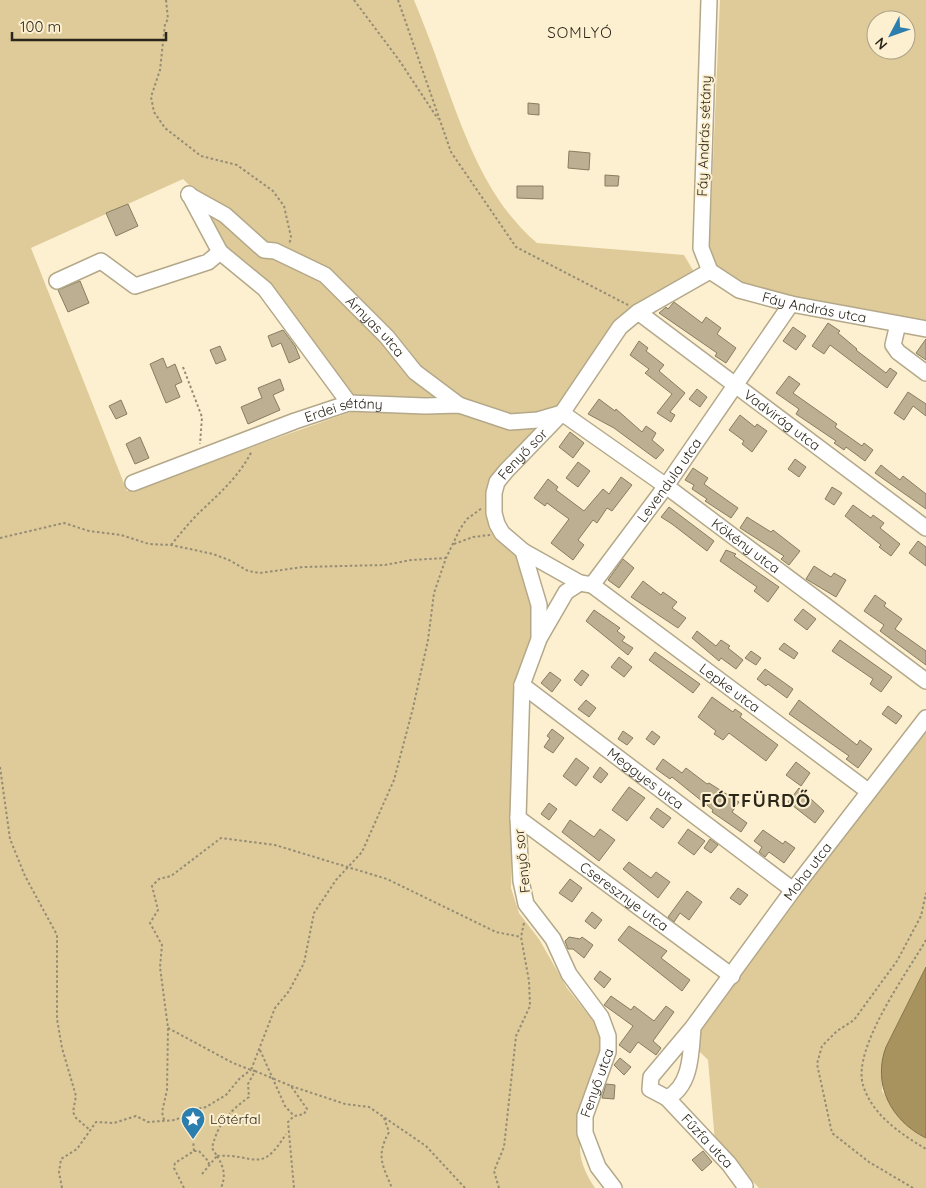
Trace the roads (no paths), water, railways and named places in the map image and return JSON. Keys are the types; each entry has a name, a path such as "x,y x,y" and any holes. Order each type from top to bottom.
{"street":[{"name":"Fáy András sétány","path":"709,0 700,248 710,271"},
{"name":"Árnyas utca","path":"220,252 187,191 225,215 264,250 275,251 325,275 387,337 415,372 459,405"},
{"path":"57,281 100,261 135,286 208,262 220,252 265,289 350,403"},
{"name":"Fáy András utca","path":"710,271 739,290 791,304 926,329"},
{"name":"Fenyő sor","path":"526,904 521,881 518,818 522,684 539,639 539,605 523,551 502,533 494,514 494,493 497,482 562,413 620,327 638,312 710,271"},
{"name":"Levendula utca","path":"539,639 566,592 586,584 666,486 791,304"},
{"name":"Vadvirág utca","path":"638,312 926,528"},
{"path":"898,324 893,345 898,352 926,373"},
{"name":"Erdei sétány","path":"133,483 260,434 350,403 459,405 510,422 538,420 562,413"},
{"name":"Kökény utca","path":"562,413 666,486 926,681"},
{"name":"Lepke utca","path":"523,551 586,584 868,791"},
{"name":"Meggyes utca","path":"522,684 793,890"},
{"name":"Moha utca","path":"667,1098 650,1089 651,1077 693,1027 793,890 926,718"},
{"name":"Cseresznye utca","path":"518,818 732,976"},
{"name":"Fenyő utca","path":"526,904 553,939 569,974 601,1017 608,1036 608,1052 585,1116 585,1133 598,1167 614,1188"},
{"path":"667,1098 676,1093 685,1078 690,1062 693,1027"},
{"name":"Fűzfa utca","path":"667,1098 729,1164 745,1186"}],"place":[{"name":"Lőtérfal","path":"193,1140"}],"district":[{"name":"SOMLYÓ","path":"580,32"},
{"name":"FÓTFÜRDŐ","path":"756,800"}]}
